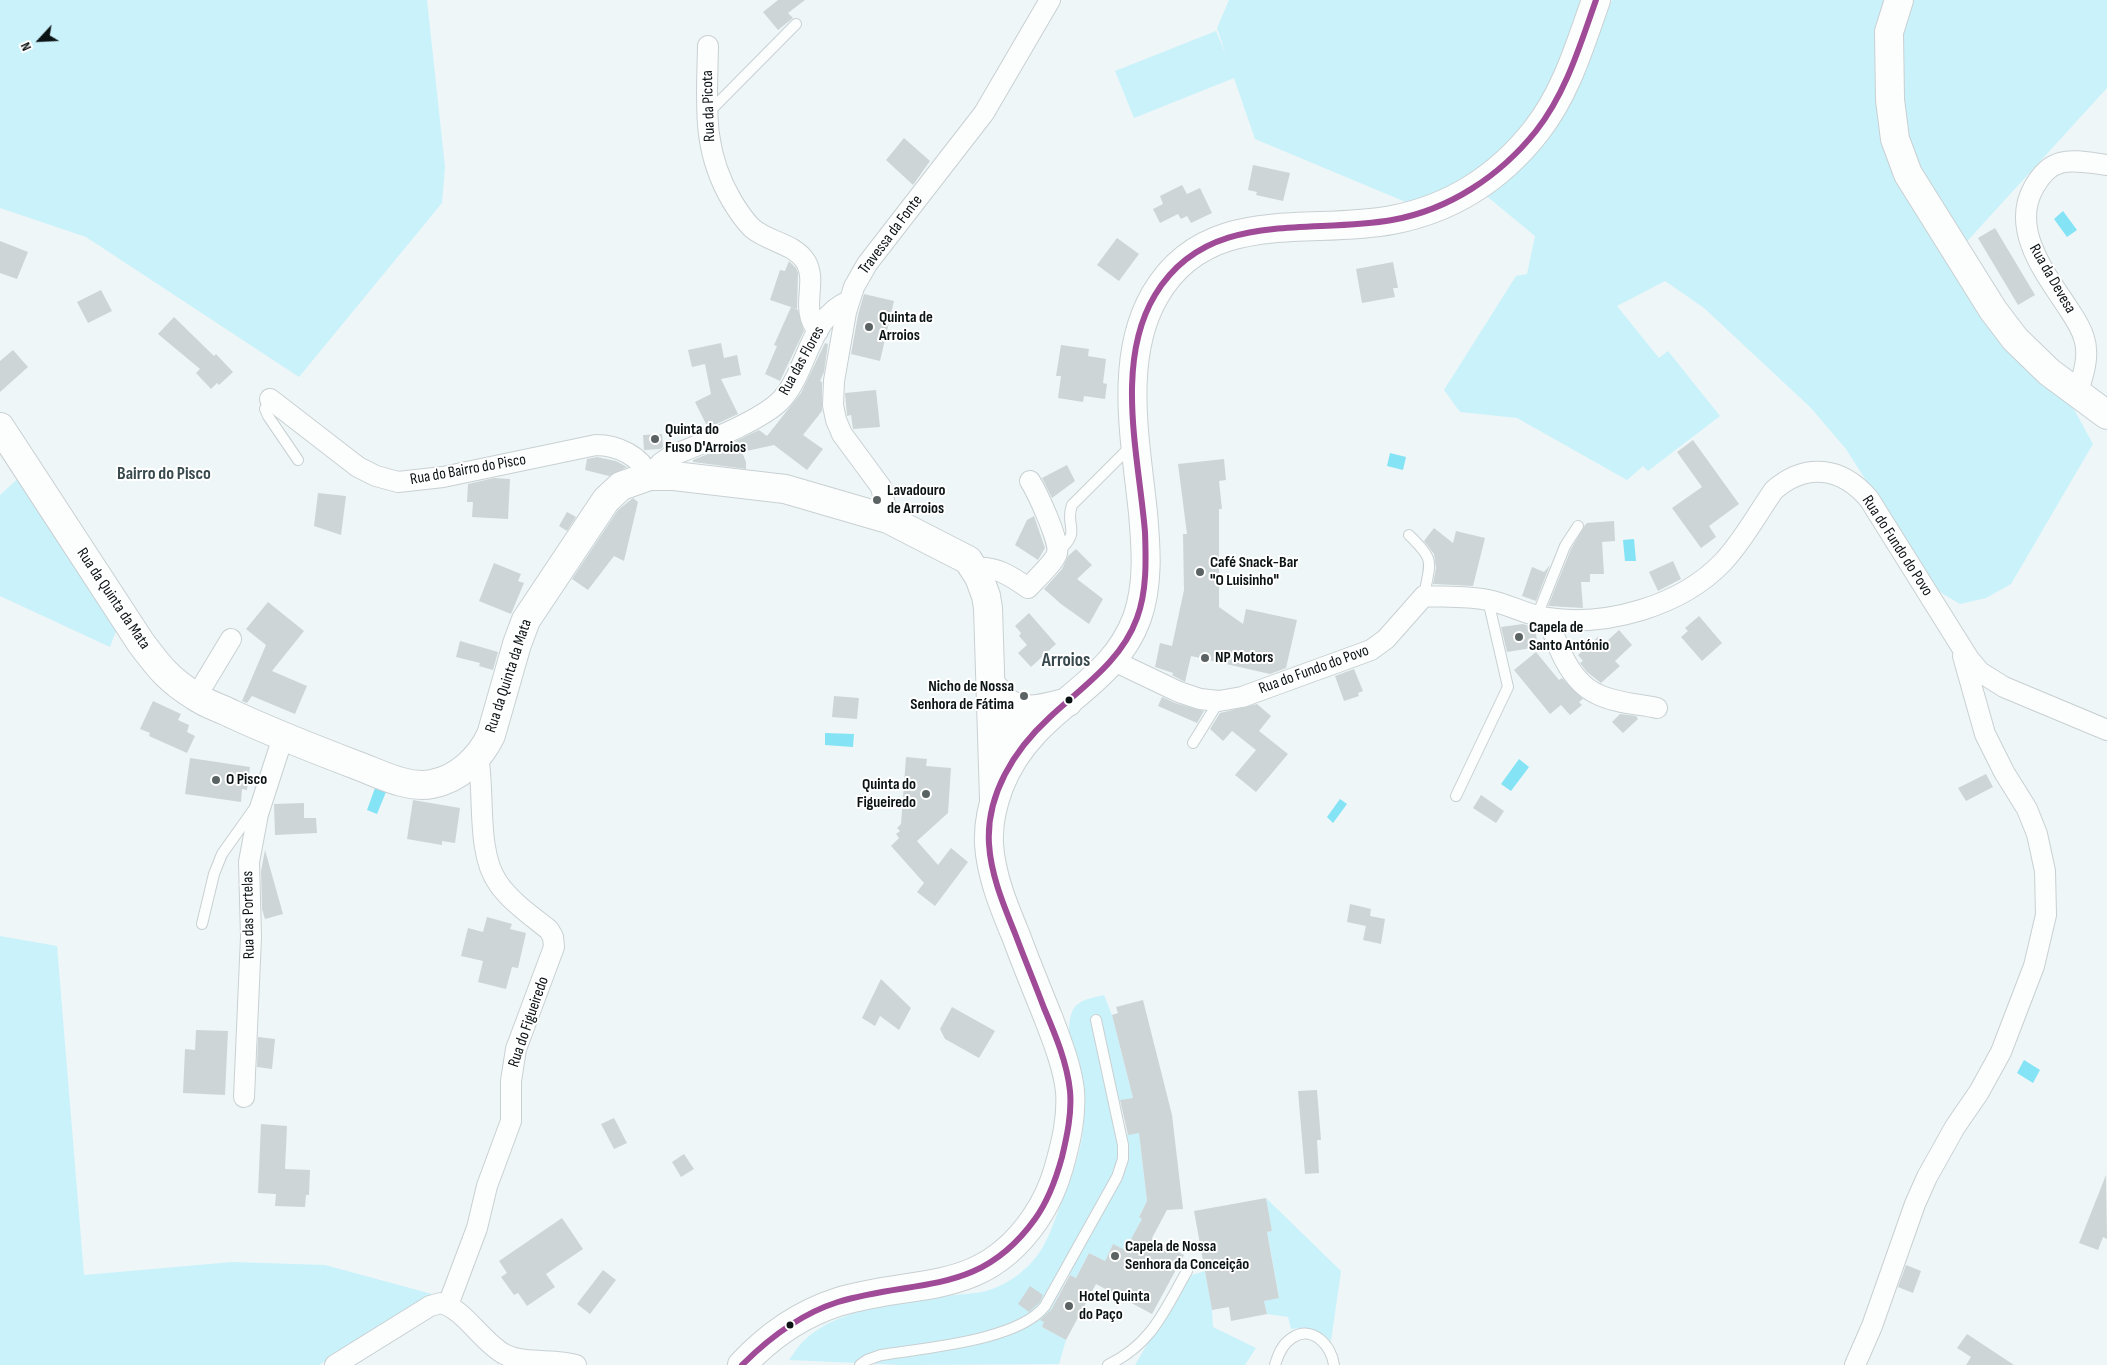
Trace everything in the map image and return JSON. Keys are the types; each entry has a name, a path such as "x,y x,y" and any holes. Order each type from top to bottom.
{"street":[{"name":"Travessa da Fonte","path":"888,519 881,487 842,434 834,413 834,381 849,300 867,264 984,113 1050,0"},
{"path":"742,1365 772,1338 802,1318 827,1306 856,1298 954,1280 985,1268 1004,1254 1028,1228 1040,1212 1057,1175 1067,1135 1070,1093 1056,1039 997,885 991,861 989,836 994,799 1007,769 1022,745 1045,721 1102,672 1128,636 1135,621 1144,583 1146,548 1136,441 1134,378 1140,334 1147,311 1157,292 1179,264 1206,247 1236,234 1284,226 1352,225 1385,222 1429,210 1467,194 1492,176 1510,159 1537,130 1546,117 1569,73 1596,0"},
{"path":"1899,0 1888,41 1890,106 1895,139 1908,174 2008,330 2032,357 2105,414"},
{"name":"Rua da Picota","path":"708,46 707,114 709,143 713,162 723,186 740,215 756,231 794,250 807,265 810,278 809,313 812,325 818,331"},
{"name":"Rua da Devesa","path":"2072,390 2086,362 2085,340 2078,323 2046,275 2029,240 2025,210 2033,188 2044,172 2053,165 2067,161 2107,164"},
{"name":"Rua das Flores","path":"649,476 670,456 750,421 776,405 789,390 818,331 831,312 849,300"},
{"name":"Rua do Bairro do Pisco","path":"270,399 358,467 392,481 410,482 443,477 596,445 610,447 635,458 643,464 649,476"},
{"name":"Rua da Quinta da Mata","path":"0,427 141,643 166,675 196,697 283,737 390,777 422,785 441,782 451,778 478,756 491,735 517,644 531,610 606,500 621,486 649,476 674,476 786,488 888,519 961,555 975,568 986,596 992,690 994,799"},
{"name":"Rua do Fundo do Povo","path":"1112,660 1184,694 1200,699 1219,701 1248,695 1371,650 1386,640 1424,596 1488,600 1542,617 1580,619 1613,616 1648,606 1684,592 1699,583 1724,560 1774,490 1784,481 1797,475 1825,472 1850,480 1869,499 1960,644 1980,672 1992,681 2107,730"},
{"path":"975,568 1002,571 1028,588 1057,553 1043,505 1030,481"},
{"path":"1542,617 1562,656 1589,690 1610,698 1658,708"},
{"path":"196,697 232,639"},
{"path":"1855,1365 1872,1326 1915,1204 1927,1177 1955,1127 1979,1092 2005,1042 2034,966 2046,915 2044,871 2037,834 2027,810 1984,734 1960,644"},
{"path":"992,690 1007,704 1020,710 1038,709 1068,702"},
{"path":"992,690 1022,745"},
{"name":"Rua das Portelas","path":"244,1097 251,937 248,862 254,830 283,737"},
{"name":"Rua do Figueiredo","path":"448,1305 477,1228 487,1186 511,1121 511,1081 516,1049 554,947 553,937 549,930 506,893 498,884 488,865 484,844 482,784 478,756"},
{"path":"335,1365 437,1303 448,1305 493,1347 510,1357 576,1365"}],"lane":[{"path":"707,114 796,24"},
{"path":"270,399 265,409 266,413 298,460"},
{"path":"1057,553 1071,538 1072,504 1136,441"},
{"path":"1542,617 1566,543 1578,526"},
{"path":"1409,535 1425,550 1430,560 1424,596"},
{"path":"1456,796 1508,687 1488,600"},
{"path":"1193,743 1219,701"},
{"path":"202,924 214,874 222,854 263,798"},
{"path":"860,1365 867,1360 881,1356 991,1335 1027,1321 1040,1312 1117,1177 1123,1159 1122,1145 1096,1020"},
{"path":"1108,1365 1134,1350 1147,1338 1187,1270"},
{"path":"1275,1365 1286,1343 1291,1338 1303,1334 1319,1338 1324,1342 1333,1355 1334,1365"}],"shaded area":[{"path":"0,0 427,0 445,167 442,203 299,377 86,237 0,208"},
{"path":"1229,0 1587,0 1540,104 1504,151 1447,190 1408,203 1255,139 1234,78 1134,118 1115,71 1216,31 1226,55 1217,28"},
{"path":"1612,0 2107,0 2107,88 1950,260 2064,391 2093,444 2011,584 1986,598 1960,604 1935,589 1846,449 1810,407 1704,308 1665,281 1617,306 1659,358 1668,351 1720,416 1648,471 1643,466 1627,480 1517,418 1460,412 1444,390 1516,276 1527,274 1535,236 1484,194 1577,83"},
{"path":"22,475 118,626 110,647 0,596 0,495"},
{"path":"0,936 57,946 84,1275 232,1262 325,1265 432,1294 319,1365 0,1365"},
{"path":"1104,995 1112,1015 1133,1098 1117,1101 1124,1135 1139,1133 1147,1201 1139,1216 1142,1219 1125,1251 1113,1244 1105,1261 1089,1253 1076,1278 1069,1275 1042,1327 1066,1340 1059,1364 902,1365 789,1360 805,1339 822,1327 856,1312 875,1307 986,1291 1004,1284 1027,1267 1044,1245 1053,1224 1071,1177 1082,1138 1084,1124 1083,1097 1072,1055 1069,1022 1074,1008 1078,1004 1090,998"},
{"path":"1266,1198 1341,1271 1331,1341 1313,1330 1291,1329 1288,1317 1267,1314 1264,1301 1279,1297 1267,1232 1272,1231"},
{"path":"1205,1271 1213,1327 1256,1348 1245,1365 1135,1365 1181,1287 1192,1275"}],"water":[{"path":"2063,211 2077,230 2067,237 2054,219"},
{"path":"1390,453 1406,457 1403,470 1387,466"},
{"path":"1634,539 1636,561 1625,561 1623,540"},
{"path":"825,733 854,734 853,747 825,745"},
{"path":"1519,759 1529,767 1511,791 1501,784"},
{"path":"375,788 386,792 377,814 367,810"},
{"path":"1340,799 1347,804 1333,823 1327,817"},
{"path":"2024,1060 2040,1070 2033,1083 2017,1073"}],"building":[{"path":"778,0 805,0 788,13 793,18 778,30 763,12"},
{"path":"904,138 930,161 913,185 886,160"},
{"path":"1253,165 1290,173 1283,201 1256,195 1257,192 1248,190"},
{"path":"1182,185 1187,194 1200,188 1212,213 1191,223 1187,216 1181,219 1178,214 1160,223 1153,209 1163,204 1160,196"},
{"path":"1995,228 2035,295 2018,305 1978,238"},
{"path":"1117,238 1139,254 1119,281 1097,265"},
{"path":"0,241 28,252 17,279 0,273"},
{"path":"789,261 798,273 797,309 770,300 780,270 785,271"},
{"path":"1393,262 1398,288 1393,288 1395,297 1362,303 1356,269"},
{"path":"101,290 112,311 88,323 77,302"},
{"name":"Quinta de Arroios","path":"864,294 894,301 880,361 851,354"},
{"path":"791,307 798,310 804,331 780,381 765,374 777,346 774,345"},
{"path":"174,317 214,356 216,354 233,372 219,385 217,383 211,389 196,373 200,369 158,334"},
{"path":"721,343 724,358 737,355 741,375 721,379 738,414 708,428 695,402 711,394 705,364 692,367 688,350"},
{"path":"825,343 828,344 824,372 820,381 822,382 822,411 803,435 823,449 807,470 774,445 742,452 746,462 746,469 693,462 693,460 708,454 721,454 719,449 759,430 767,436 801,393"},
{"path":"1061,345 1089,349 1088,356 1106,359 1103,383 1107,384 1105,399 1084,396 1083,402 1058,398 1061,376 1056,376"},
{"path":"13,350 28,367 0,392 0,361"},
{"path":"876,390 880,427 853,429 851,415 847,416 845,393"},
{"name":"Quinta do Fuso D'Arroios","path":"662,434 663,447 660,449 644,450 643,435"},
{"path":"1693,440 1739,504 1709,526 1716,537 1701,548 1672,508 1702,487 1677,452"},
{"path":"597,457 616,461 627,467 609,476 585,470 587,459"},
{"path":"1224,459 1226,480 1219,481 1222,509 1219,509 1219,607 1243,624 1246,609 1297,620 1286,668 1270,674 1191,656 1185,682 1172,675 1173,673 1155,667 1160,643 1172,646 1184,590 1183,534 1187,534 1178,464"},
{"path":"1067,465 1075,481 1052,498 1042,478"},
{"path":"494,478 510,479 508,519 472,517 473,502 467,502 468,484"},
{"path":"318,493 346,496 341,535 314,526"},
{"path":"633,498 638,502 624,561 614,556 588,590 572,579 618,510"},
{"path":"567,512 576,517 567,531 559,526"},
{"path":"1034,516 1045,548 1038,560 1015,545 1027,520"},
{"path":"1614,521 1615,541 1602,542 1604,574 1590,574 1590,582 1581,582 1583,608 1548,606 1571,549 1585,525 1587,523"},
{"path":"1434,528 1453,543 1456,531 1485,538 1473,586 1433,584 1436,568 1434,554 1424,541"},
{"path":"1076,549 1092,565 1077,579 1103,599 1089,624 1044,589 1062,569 1068,556"},
{"path":"1673,561 1681,579 1658,591 1649,572"},
{"path":"494,563 521,574 518,581 524,583 511,614 479,601"},
{"path":"1550,565 1536,601 1522,596 1532,567 1544,572"},
{"path":"268,602 304,631 272,671 307,686 295,714 252,696 247,703 242,701 266,645 246,629"},
{"path":"1029,613 1056,644 1031,667 1018,653 1027,645 1019,636 1021,633 1015,626"},
{"path":"1699,616 1722,643 1702,661 1681,637 1688,631 1685,628"},
{"name":"Capela de Santo António","path":"1523,624 1535,628 1538,647 1507,652 1501,627"},
{"path":"1619,630 1632,645 1615,661 1620,666 1601,683 1587,672 1580,663 1583,661 1578,655 1598,637 1605,643"},
{"path":"460,641 498,652 493,670 479,666 480,663 456,657"},
{"path":"1536,652 1559,680 1562,678 1583,699 1579,702 1582,705 1570,715 1561,705 1550,714 1514,670"},
{"path":"1354,669 1363,691 1358,693 1359,696 1344,701 1335,676"},
{"path":"834,696 859,698 857,719 832,717"},
{"path":"1162,697 1175,703 1204,711 1197,723 1158,706"},
{"path":"153,701 181,714 178,720 189,725 187,732 195,736 187,753 149,736 150,733 140,729"},
{"path":"1257,704 1271,716 1259,731 1288,754 1256,792 1235,775 1256,750 1232,731 1223,741 1210,729 1220,713"},
{"path":"1620,714 1636,716 1638,719 1623,733 1612,722"},
{"name":"Quinta do Figueiredo","path":"906,757 927,759 926,766 951,768 948,813 917,841 938,865 951,848 968,862 935,906 917,892 924,883 891,846 899,838 896,834 900,831 897,828 901,824"},
{"path":"190,758 250,767 247,790 242,789 241,802 185,794"},
{"path":"1986,774 1993,787 1966,801 1958,788"},
{"path":"1481,795 1504,811 1496,823 1473,808"},
{"path":"413,800 460,808 455,843 442,841 442,845 407,839"},
{"path":"304,803 304,818 316,818 317,833 275,835 274,804"},
{"path":"265,850 283,914 265,919 262,909 261,871"},
{"path":"1350,904 1371,909 1370,916 1385,919 1381,944 1363,940 1366,926 1347,922"},
{"path":"487,917 512,924 510,929 526,933 518,968 512,967 506,989 478,982 483,961 461,956 468,928 483,932"},
{"path":"881,979 911,1008 899,1030 880,1016 875,1026 862,1018"},
{"path":"1143,1000 1172,1115 1183,1209 1167,1210 1152,1238 1184,1255 1152,1314 1096,1284 1066,1340 1042,1327 1044,1322 1040,1320 1051,1310 1070,1275 1076,1278 1089,1253 1105,1261 1113,1244 1125,1250 1142,1219 1139,1217 1147,1201 1139,1133 1128,1135 1120,1100 1133,1098 1112,1015 1118,1013 1116,1007"},
{"path":"952,1007 995,1031 979,1058 945,1039 940,1029"},
{"path":"196,1030 228,1031 225,1095 183,1093 185,1049 195,1050"},
{"path":"258,1037 275,1039 272,1069 257,1067"},
{"path":"1317,1090 1321,1140 1317,1140 1319,1173 1305,1174 1298,1091"},
{"path":"614,1118 627,1143 614,1149 601,1124"},
{"path":"261,1124 287,1126 285,1169 310,1170 309,1195 306,1195 305,1207 275,1206 276,1194 258,1193"},
{"path":"684,1154 694,1169 681,1177 672,1162"},
{"path":"2106,1175 2107,1239 2103,1237 2098,1250 2079,1243"},
{"path":"1266,1198 1272,1231 1267,1232 1279,1298 1264,1301 1267,1314 1231,1321 1229,1307 1212,1310 1194,1211"},
{"path":"562,1218 583,1249 546,1274 555,1287 527,1306 518,1293 514,1295 501,1277 507,1273 499,1261"},
{"path":"1906,1265 1921,1271 1913,1293 1898,1287"},
{"path":"603,1270 616,1280 590,1314 577,1304"},
{"path":"1030,1286 1043,1295 1040,1302 1029,1312 1018,1304"},
{"path":"1967,1334 2014,1365 1966,1365 1971,1357 1957,1348"}],"transit line":[{"path":"742,1365 774,1336 798,1320 824,1307 867,1295 945,1281 969,1273 992,1262 1014,1244 1035,1219 1044,1205 1054,1182 1069,1124 1070,1091 1068,1080 1056,1038 999,891 990,856 989,826 997,791 1024,744 1049,718 1111,661 1130,634 1137,618 1143,597 1146,553 1132,411 1132,380 1135,350 1143,322 1155,295 1177,267 1202,249 1231,237 1262,230 1360,224 1392,220 1433,208 1472,189 1490,176 1522,147 1547,116 1564,85 1596,0"}],"place":[{"name":"Quinta de Arroios","path":"869,327"},
{"name":"Quinta do Fuso D'Arroios","path":"655,439"},
{"name":"Lavadouro de Arroios","path":"877,500"},
{"name":"Café Snack-Bar \"O Luisinho\"","path":"1200,572"},
{"name":"Capela de Santo António","path":"1519,637"},
{"name":"NP Motors","path":"1205,658"},
{"name":"Nicho de Nossa Senhora de Fátima","path":"1024,696"},
{"name":"O Pisco","path":"216,780"},
{"name":"Quinta do Figueiredo","path":"926,794"},
{"name":"Capela de Nossa Senhora da Conceição","path":"1115,1256"},
{"name":"Hotel Quinta do Paço","path":"1069,1306"}],"district":[{"name":"Bairro do Pisco","path":"164,474"},
{"name":"Arroios","path":"1066,661"}]}
